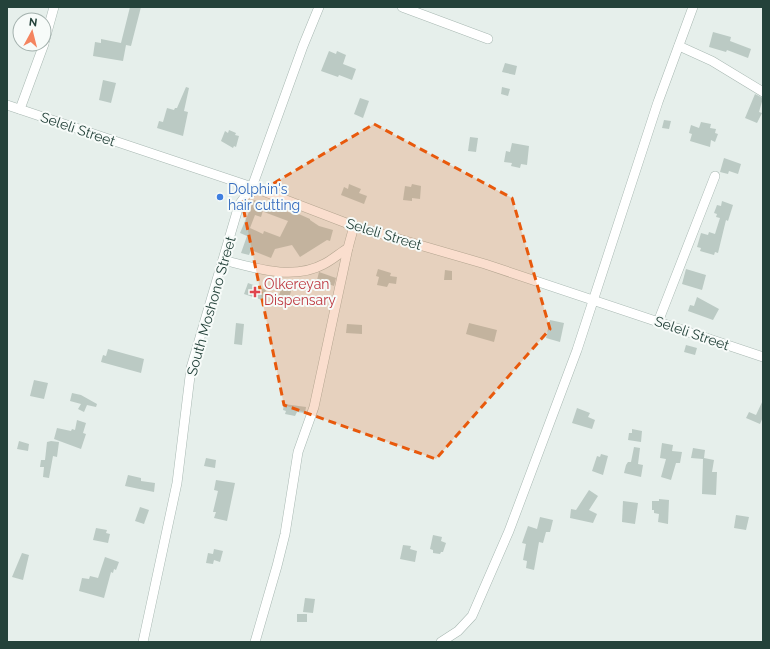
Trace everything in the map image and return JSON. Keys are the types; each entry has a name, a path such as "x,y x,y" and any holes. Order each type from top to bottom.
{"street":[{"name":"South Moshono Street","path":"143,642 178,483 191,368 240,205 252,187 303,46 319,7"},
{"path":"402,7 488,39"},
{"path":"442,642 458,631 472,616 510,531 577,350 658,102 680,46 693,7"},
{"path":"680,46 712,61 763,92"},
{"path":"20,109 41,52"},
{"name":"Seleli Street","path":"7,105 122,145 252,187 354,226 485,264 763,357"},
{"path":"658,322 715,176"},
{"path":"255,642 279,560 298,452 314,407 354,226"},
{"path":"224,260 268,271 307,271 324,264 348,248"}],"highlighted area":[{"path":"374,124 512,198 550,329 436,459 284,405 242,202"}],"building":[{"path":"130,7 141,7 131,46 126,45 123,61 93,56 95,42 101,43 101,39 121,43"},
{"path":"713,32 731,37 730,41 751,49 748,58 727,50 726,52 709,47"},
{"path":"329,51 336,54 337,51 346,55 343,64 356,69 352,80 321,71"},
{"path":"505,63 517,66 515,75 502,72"},
{"path":"103,80 116,83 111,103 99,100"},
{"path":"186,87 189,88 184,111 188,112 183,136 157,128 159,121 163,122 167,108 174,110 177,108"},
{"path":"502,87 510,89 508,96 501,94"},
{"path":"755,94 763,98 759,112 762,113 757,123 745,118"},
{"path":"360,98 369,101 363,118 354,114"},
{"path":"664,120 671,121 669,129 662,128"},
{"path":"701,122 711,124 710,128 716,129 715,133 718,134 715,142 711,140 710,147 690,141 692,134 689,133 691,125 699,128"},
{"path":"229,130 236,133 235,135 239,136 236,147 234,146 233,148 221,141 225,131 228,133"},
{"path":"470,137 478,138 476,152 468,151"},
{"path":"512,143 529,146 527,165 521,164 520,168 511,166 512,163 504,162 506,151 510,152"},
{"path":"724,158 741,164 738,174 729,171 728,174 720,172"},
{"path":"349,184 361,189 359,193 367,196 364,204 341,195 344,187 348,189"},
{"path":"412,184 421,186 420,199 412,198 412,201 403,200 405,186 411,187"},
{"path":"254,200 265,204 261,217 255,215 250,228 263,234 264,231 280,237 288,221 264,212 267,204 291,213 292,211 310,219 319,226 333,230 330,241 327,240 300,257 292,245 275,249 271,258 251,250 249,255 241,253 247,236 240,233"},
{"path":"722,201 733,205 728,221 726,220 718,253 715,252 714,255 700,251 701,248 697,247 701,233 708,235 709,232 715,234 720,218 716,217 717,214 714,213 717,205 721,206"},
{"path":"378,269 391,273 390,276 397,277 396,284 389,283 387,287 377,285 379,277 376,276"},
{"path":"686,269 706,275 702,290 682,284"},
{"path":"445,270 452,271 452,280 444,280"},
{"path":"319,272 336,278 334,286 317,280"},
{"path":"284,282 293,285 289,298 279,295"},
{"name":"Olkereyan Dispensary","path":"248,283 266,290 262,300 244,294"},
{"path":"697,297 719,309 713,320 688,311 690,305 694,306"},
{"path":"550,320 564,323 560,342 546,338"},
{"path":"236,323 244,324 242,345 234,344"},
{"path":"469,323 497,330 494,342 466,334"},
{"path":"347,324 362,325 362,334 346,333"},
{"path":"686,345 697,348 695,355 684,352"},
{"path":"108,349 144,359 141,373 101,362 103,355 106,356"},
{"path":"34,380 48,383 44,399 30,396"},
{"path":"72,393 81,395 97,404 96,407 87,405 84,412 78,409 81,404 70,401"},
{"path":"763,400 763,417 760,424 746,418 749,412 756,415"},
{"path":"284,404 306,407 305,413 297,412 295,416 285,414 286,411 283,410"},
{"path":"577,408 590,413 588,417 595,420 592,429 572,423"},
{"path":"77,420 86,423 83,433 86,434 81,449 54,439 57,428 71,431 72,429 75,430"},
{"path":"632,429 642,431 641,442 628,440 629,433 632,433"},
{"path":"19,441 29,444 28,451 17,449"},
{"path":"47,442 59,442 57,457 53,456 49,478 43,477 44,467 40,467 41,460 45,460"},
{"path":"662,443 673,445 672,451 682,452 680,463 676,463 671,480 661,477 666,459 660,458"},
{"path":"634,447 640,448 638,464 643,465 641,477 624,473 626,465 628,462 631,462"},
{"path":"693,448 705,450 704,458 714,460 712,472 717,472 716,495 702,494 703,459 691,458"},
{"path":"601,454 608,456 603,475 592,471 597,456 600,457"},
{"path":"206,458 216,460 215,468 204,466"},
{"path":"128,475 141,478 141,481 155,483 154,492 125,486"},
{"path":"216,480 235,483 227,521 214,518 216,512 213,512 218,491 214,490"},
{"path":"589,490 598,496 589,510 597,514 593,523 570,518 571,509 576,510"},
{"path":"659,499 669,500 668,524 658,522 659,514 654,513 654,510 652,510 652,501 659,501"},
{"path":"623,501 638,503 635,524 622,522"},
{"path":"140,507 149,510 144,524 135,521"},
{"path":"736,515 749,517 746,530 734,528"},
{"path":"540,517 553,520 550,532 546,532 543,543 539,542 534,570 526,568 527,561 523,560 526,544 522,543 528,526 537,529"},
{"path":"96,528 107,530 106,533 110,534 108,543 93,540"},
{"path":"433,535 442,537 441,541 446,543 443,552 440,554 433,553 433,550 430,549"},
{"path":"403,545 411,546 410,549 417,551 415,562 400,559"},
{"path":"214,549 223,551 220,562 214,560 213,564 206,563 208,553 213,554"},
{"path":"22,553 29,555 23,580 12,577"},
{"path":"105,557 119,562 116,570 114,569 113,573 111,572 104,598 79,591 82,578 89,579 90,576 98,578"},
{"path":"305,598 315,599 313,613 303,612"},
{"path":"297,614 307,614 307,622 297,622"}],"place":[{"name":"Dolphin's hair cutting","path":"220,197"},
{"name":"Olkereyan Dispensary","path":"255,292"}]}
